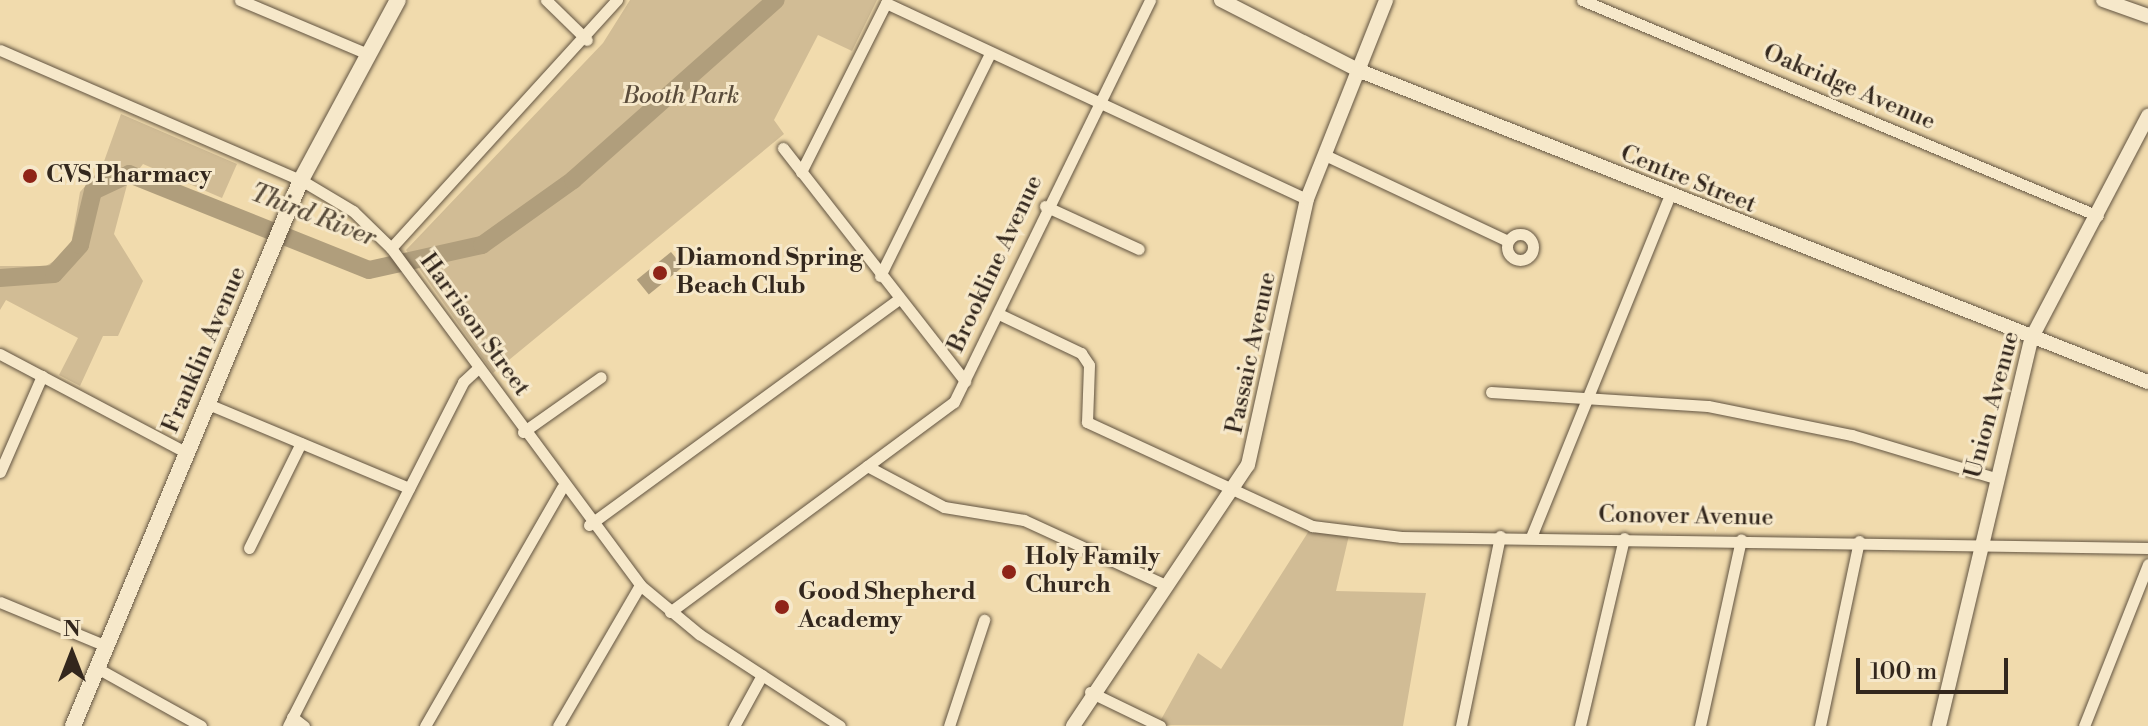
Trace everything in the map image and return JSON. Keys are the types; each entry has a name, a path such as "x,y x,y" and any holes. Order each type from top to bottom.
{"main road":[{"name":"Franklin Avenue","path":"73,726 301,180 398,0"}],"street":[{"path":"240,0 368,54"},
{"path":"546,0 587,40"},
{"path":"392,250 587,40 617,0"},
{"name":"Brookline Avenue","path":"670,612 949,407 1001,315 1045,206 1150,0"},
{"name":"Centre Street","path":"1221,0 1360,71 1669,197 2148,382"},
{"name":"Passaic Avenue","path":"1073,726 1090,692 1233,488 1257,442 1307,199 1386,0"},
{"name":"Oakridge Avenue","path":"1582,0 2098,216"},
{"path":"2103,0 2148,16"},
{"path":"801,172 886,3 1307,199"},
{"name":"Harrison Street","path":"0,50 301,180 353,211 392,250 589,525 640,585 670,612 840,726"},
{"path":"880,276 990,53"},
{"name":"Union Avenue","path":"1939,726 1995,478 2032,337 2148,116"},
{"path":"783,148 897,300 965,381"},
{"path":"1325,155 1508,241"},
{"path":"1531,537 1592,398 1669,197"},
{"path":"1045,206 1139,249"},
{"path":"589,525 897,300"},
{"name":"Conover Avenue","path":"1001,315 1081,353 1089,365 1087,422 1312,526 1401,537 1741,539 2148,548"},
{"path":"0,354 187,453"},
{"path":"304,726 290,721 463,382 478,368"},
{"path":"0,472 42,376"},
{"path":"523,432 601,377"},
{"path":"1491,392 1708,406 1852,435 1995,478"},
{"path":"208,404 409,488"},
{"path":"249,548 301,443"},
{"path":"867,466 944,507 1024,520 1165,585"},
{"path":"425,726 562,488"},
{"path":"1461,726 1500,536"},
{"path":"1580,726 1624,538"},
{"path":"1700,726 1741,539"},
{"path":"1820,726 1859,541"},
{"path":"2084,726 2148,564"},
{"path":"558,726 640,585"},
{"path":"0,602 106,646"},
{"path":"949,726 984,620"},
{"path":"97,668 201,726"},
{"path":"734,726 762,675"},
{"path":"1090,692 1160,726"}],"green space":[{"name":"Booth Park","path":"630,0 877,0 852,51 818,35 774,120 784,134 493,373 406,250 603,43"},
{"path":"121,114 237,164 222,198 143,164 127,185 114,234 143,281 118,336 103,336 80,386 59,375 78,338 6,300 0,310 0,266 46,266 70,251 80,192 102,167"},
{"path":"1312,526 1350,531 1336,591 1426,593 1403,726 1158,725 1198,653 1221,669"}],"shaded area":[{"name":"Diamond Spring Beach Club","path":"671,252 683,267 649,294 637,280"}],"waterway":[{"name":"Third River","path":"0,278 54,274 80,245 93,191 129,174 369,270 482,245 573,180 776,0"}],"place":[{"name":"CVS Pharmacy","path":"30,176"},
{"name":"Diamond Spring Beach Club","path":"660,273"},
{"name":"Holy Family Church","path":"1009,572"},
{"name":"Good Shepherd Academy","path":"782,607"}]}
